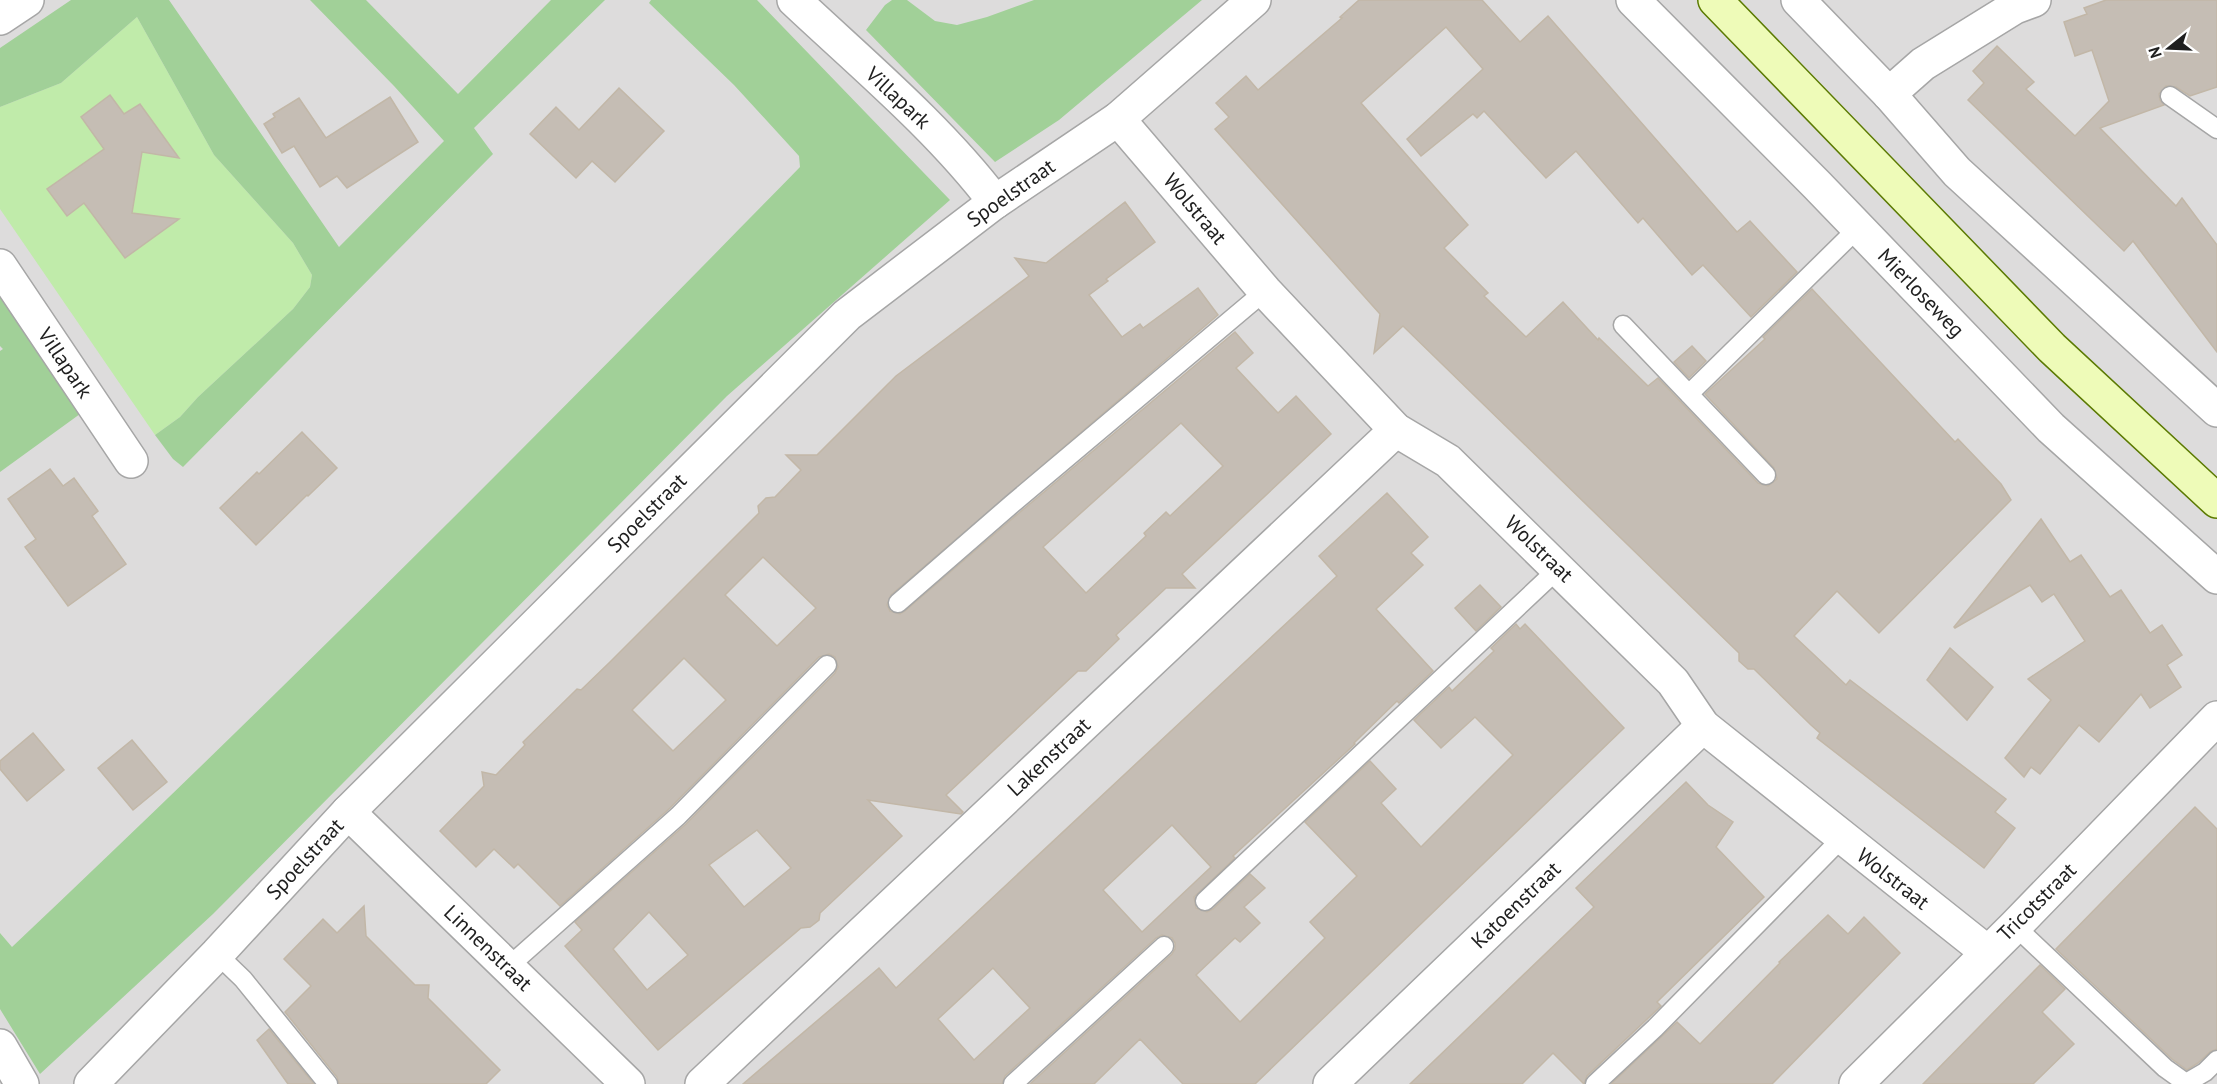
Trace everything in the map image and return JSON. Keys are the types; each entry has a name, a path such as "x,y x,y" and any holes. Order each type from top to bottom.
{"main road":[{"path":"1715,0 2052,348 2217,501"}],"street":[{"path":"0,18 27,0"},
{"name":"Villapark","path":"794,0 972,171 995,202"},
{"name":"Spoelstraat","path":"91,1084 218,954 348,812 847,315 995,202 1118,119 1254,0"},
{"name":"Mierloseweg","path":"1633,0 2051,428 2217,577"},
{"path":"1798,0 1889,94 1957,172 2217,410"},
{"path":"1889,94 1923,64 2015,7 2034,0"},
{"name":"Wolstraat","path":"1118,119 1265,291 1396,430 1448,461 1559,568 1673,682 1703,726 1987,952"},
{"name":"Villapark","path":"0,266 131,461"},
{"name":"Lakenstraat","path":"702,1084 1396,430"},
{"name":"Tricotstraat","path":"1856,1084 2217,718"},
{"name":"Katoenstraat","path":"1330,1084 1703,726"},
{"name":"Linnenstraat","path":"348,812 628,1084"},
{"path":"0,1046 22,1084"}],"lane":[{"path":"2170,96 2217,129"},
{"path":"1689,394 1858,228"},
{"path":"898,603 1021,496 1265,291"},
{"path":"1623,325 1766,475"},
{"path":"1205,902 1559,568"},
{"path":"508,967 678,816 827,665"},
{"path":"1595,1084 1655,1028 1842,838"},
{"path":"2014,926 2165,1068 2186,1083 2205,1072 2217,1060"},
{"path":"1013,1084 1164,946"},
{"path":"218,954 243,979 328,1084"}],"shaded area":[{"path":"0,0 2217,0 2217,1084 0,1084"}],"green space":[{"path":"71,0 169,0 339,247 444,141 310,0 366,0 458,94 551,0 605,0 474,128 493,154 183,467 173,459 155,435 180,417 198,397 293,309 310,287 312,275 293,243 214,155 137,17 61,83 0,107 0,48"},
{"path":"651,0 757,0 950,200 727,396 213,914 40,1074 0,1009 0,933 12,947 113,851 410,561 800,167 799,156 734,85 649,3"},
{"path":"892,0 907,0 935,21 957,25 1034,0 1202,0 1059,120 995,162 866,30 885,5"},
{"path":"137,17 214,155 293,243 312,275 310,287 293,309 198,397 180,417 155,435 0,209 0,107 61,83"},
{"path":"0,276 91,406 0,472 0,351 3,349 0,346"}],"building":[{"path":"1359,0 1482,0 1520,42 1548,16 1737,232 1750,221 1797,272 1751,317 1703,265 1692,275 1643,218 1638,223 1576,151 1546,178 1484,111 1477,118 1473,114 1421,156 1407,139 1483,69 1446,27 1361,103 1468,225 1444,248 1488,293 1484,296 1526,337 1563,302 1598,340 1599,338 1648,386 1658,378 1758,483 1768,486 1777,479 1774,468 1705,394 1765,339 1763,337 1812,289 1955,442 1958,439 2001,484 2011,500 1879,633 1837,591 1794,636 1846,685 1850,680 2006,799 1995,812 2015,828 1984,868 1817,738 1820,733 1754,669 1748,669 1739,661 1739,653 1403,326 1374,353 1380,314 1215,129 1229,117 1216,103 1246,76 1258,90 1342,18 1340,17"},
{"path":"2106,0 2217,0 2217,87 2190,96 2176,87 2166,86 2159,94 2164,105 2100,128 2176,206 2182,198 2217,245 2217,352 2133,241 2124,251 1968,100 1984,83 1973,71 1997,46 2034,82 2026,89 2075,136 2109,101 2092,50 2075,56 2064,22 2087,14 2084,8"},
{"path":"619,88 664,131 615,182 592,161 576,178 530,134 556,107 579,130"},
{"path":"110,95 124,114 140,104 179,158 142,152 132,213 179,219 125,258 84,203 67,216 47,189 104,149 81,117"},
{"path":"390,97 418,142 347,188 337,176 320,187 294,146 282,153 264,124 275,117 273,114 299,98 326,138"},
{"path":"1125,202 1155,242 1106,279 1108,281 1089,295 1122,337 1140,324 1143,328 1198,288 1218,315 891,595 887,605 890,611 900,614 905,611 1235,332 1253,353 1236,368 1278,413 1296,396 1331,434 1182,574 1195,588 1166,588 1116,635 1119,639 1086,671 1078,671 946,795 963,812 961,814 868,800 902,836 820,913 819,920 810,927 801,928 658,1050 565,946 582,930 575,922 686,824 835,673 838,667 835,657 829,654 819,657 670,808 560,906 518,864 514,868 494,849 476,867 440,831 484,786 482,772 496,775 525,745 523,742 577,689 581,690 610,662 759,513 758,506 766,498 775,497 801,470 786,455 817,455 896,376 1029,276 1015,258 1046,263","holes":["1181,423 1223,466 1170,516 1166,512 1144,533 1146,536 1086,593 1043,547","763,557 816,608 777,646 725,595","684,658 726,700 673,751 632,710","757,830 791,868 744,907 709,865","649,912 688,955 647,990 613,949"]},
{"path":"1692,346 1706,361 1689,378 1674,362"},
{"path":"302,432 337,468 256,545 220,508"},
{"path":"50,469 63,486 74,478 98,511 92,516 126,564 68,606 25,547 36,539 8,499"},
{"path":"1387,493 1428,537 1411,553 1423,565 1376,609 1433,671 1399,703 1397,701 1355,744 1233,856 1235,858 1194,897 1196,908 1207,912 1250,874 1265,888 1244,907 1260,923 1240,942 1235,938 1196,975 1240,1022 1325,938 1310,922 1357,876 1305,822 1370,761 1396,789 1381,803 1421,847 1513,755 1475,717 1441,748 1414,720 1449,687 1452,691 1494,651 1491,648 1516,624 1520,629 1525,624 1624,728 1255,1084 1183,1084 1140,1039 1094,1084 1030,1084 1172,954 1175,943 1172,938 1162,935 1005,1076 1002,1084 743,1084 879,968 896,988 1337,576 1319,556","holes":["1172,825 1211,867 1142,932 1103,890","993,968 1030,1008 974,1060 938,1019"]},
{"path":"2041,519 2070,562 2081,555 2110,597 2121,590 2150,633 2162,625 2182,655 2167,665 2181,687 2150,708 2141,694 2099,742 2079,725 2040,774 2031,767 2024,777 2005,758 2051,700 2028,679 2085,641 2054,594 2042,602 2030,585 1954,627"},
{"path":"1480,585 1501,607 1476,631 1455,608"},
{"path":"1950,648 1993,687 1967,720 1927,680"},
{"path":"33,733 64,770 27,801 0,769 0,761"},
{"path":"132,740 167,782 133,810 98,768"},
{"path":"1686,782 1708,805 1733,822 1716,847 1764,897 1657,1002 1661,1006 1587,1076 1584,1084 1553,1053 1522,1084 1410,1084 1594,907 1576,888"},
{"path":"2195,807 2217,829 2217,1049 2187,1070 2172,1059 2056,949"},
{"path":"364,906 366,936 415,985 429,985 428,998 500,1070 486,1084 339,1084 337,1077 285,1012 311,986 284,959 323,919 337,933"},
{"path":"1828,915 1848,934 1864,917 1900,953 1772,1084 1611,1084 1677,1022 1700,1044"},
{"path":"2040,965 2065,989 2042,1012 2074,1044 2033,1084 1923,1084"},
{"path":"269,1029 314,1084 288,1084 257,1040"}]}
